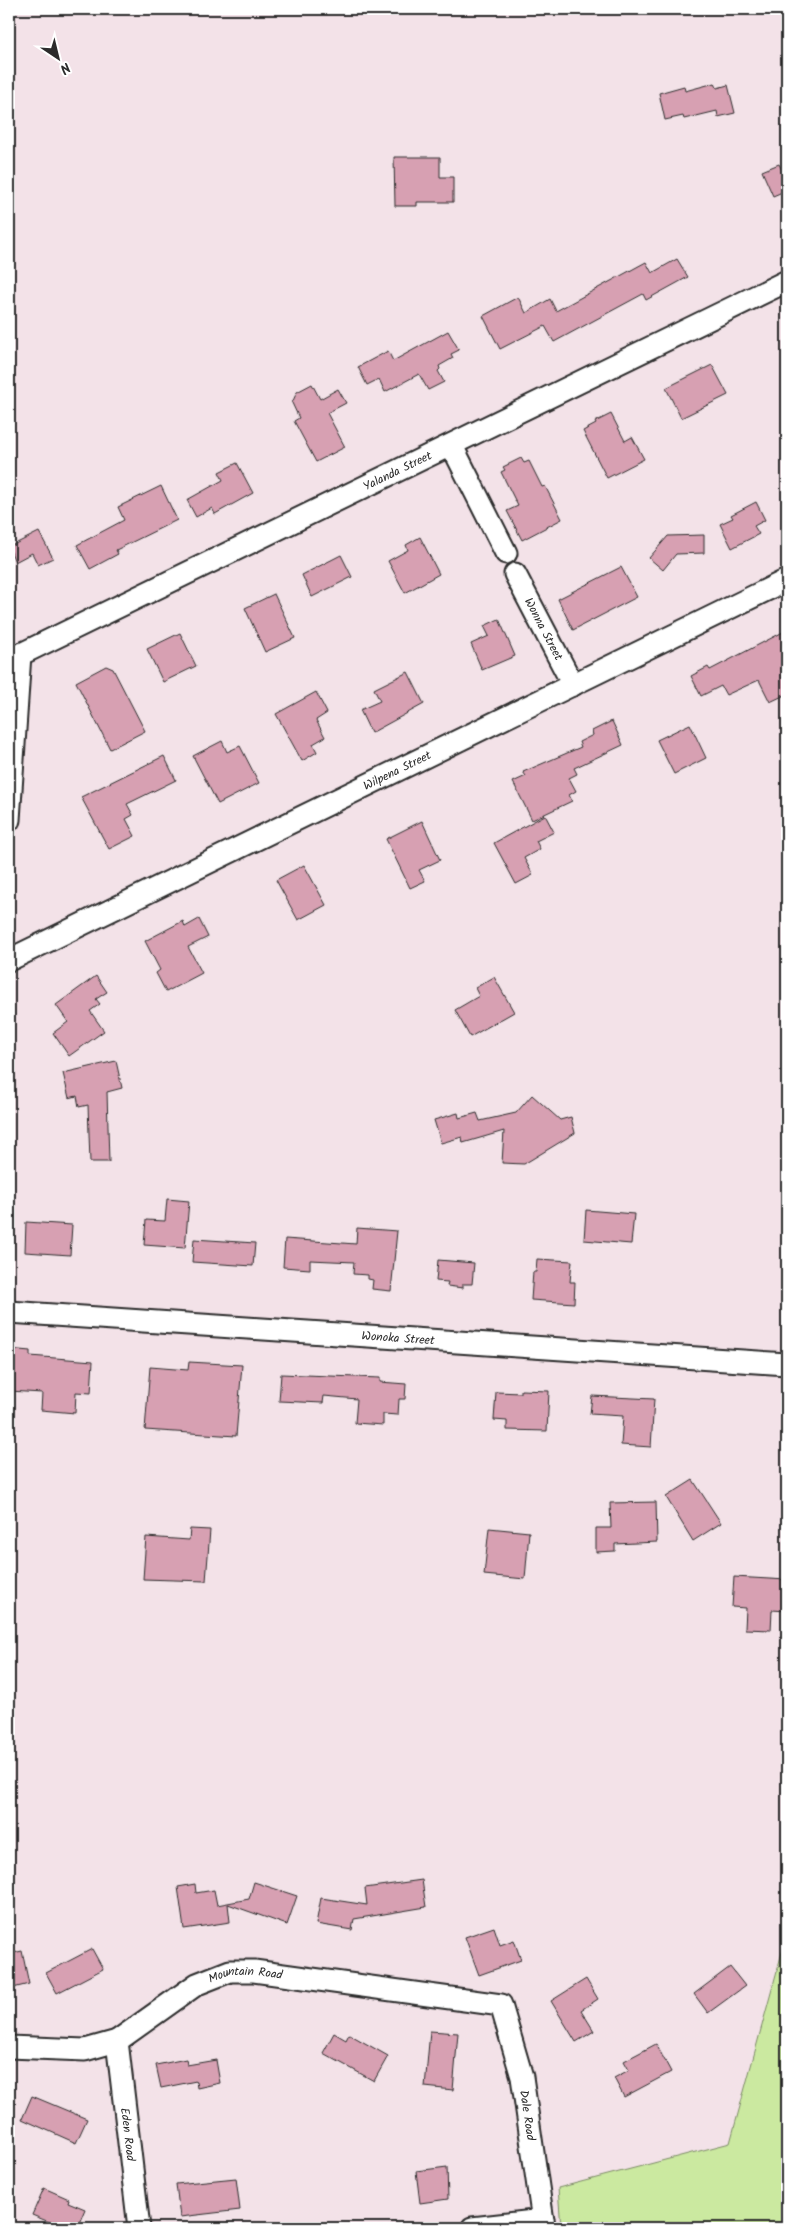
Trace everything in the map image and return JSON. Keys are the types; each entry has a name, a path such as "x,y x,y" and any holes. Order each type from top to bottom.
{"street":[{"name":"Yalanda Street","path":"14,657 787,282"},
{"path":"452,446 506,553"},
{"name":"Wonna Street","path":"515,574 573,685"},
{"name":"Wilpena Street","path":"9,960 787,580"},
{"path":"9,820 14,657"},
{"name":"Wonoka Street","path":"9,1312 787,1364"},
{"name":"Mountain Road","path":"9,2047 85,2050 117,2041 197,1984 230,1970 501,2005"},
{"name":"Dale Road","path":"501,2005 522,2077 544,2224"},
{"name":"Eden Road","path":"117,2041 139,2228"},
{"path":"472,2228 544,2224"}],"green space":[{"path":"787,1934 787,2228 561,2228 558,2188 730,2143"}],"building":[{"path":"715,83 717,88 728,85 735,113 718,117 717,111 684,119 683,116 665,120 659,93 684,86 685,91"},
{"path":"394,157 440,157 440,177 453,177 453,202 417,202 417,206 395,206"},
{"path":"779,164 782,170 787,168 787,190 773,196 762,171"},
{"path":"677,259 688,277 646,300 643,294 554,342 545,326 500,349 483,316 518,297 526,313 550,299 556,311 646,262 652,273"},
{"path":"448,331 459,350 451,354 453,358 439,366 440,369 438,371 444,382 428,390 419,374 385,392 379,379 367,385 358,367 388,351 393,361"},
{"path":"712,365 728,395 681,418 666,388"},
{"path":"312,384 320,399 338,389 346,403 327,413 345,447 316,462 294,421 299,418 292,403 297,392"},
{"path":"611,414 625,441 632,437 644,459 607,478 583,431"},
{"path":"521,458 524,463 529,461 542,487 545,486 562,519 522,540 507,511 518,506 501,472 505,470 503,467"},
{"path":"237,463 253,493 215,514 212,508 196,517 187,500 223,480 219,472"},
{"path":"161,486 177,520 116,550 118,554 90,569 77,545 124,520 118,507"},
{"path":"756,502 765,520 754,526 759,534 732,548 720,524 733,518 731,515"},
{"path":"39,532 53,558 38,565 32,553 15,562 9,547"},
{"path":"704,535 704,553 676,554 663,570 649,558 668,536"},
{"path":"420,537 439,574 405,593 388,561 408,550 406,545"},
{"path":"341,555 352,577 312,597 302,575"},
{"path":"621,567 637,597 573,630 558,599"},
{"path":"274,594 295,638 265,652 245,608"},
{"path":"499,619 515,656 482,670 471,644 489,636 484,626"},
{"path":"787,630 787,694 770,702 759,680 726,695 721,686 701,696 691,676 708,667 710,670"},
{"path":"180,633 196,666 163,682 147,649"},
{"path":"106,666 113,669 145,731 110,749 76,682"},
{"path":"408,672 424,704 371,733 360,710 380,701 374,689"},
{"path":"316,692 327,713 316,720 325,737 313,744 317,752 302,761 276,714"},
{"path":"612,721 623,745 574,768 577,774 569,778 576,791 569,795 572,801 532,820 513,782 526,776 523,772 581,747 579,742 593,735 592,731"},
{"path":"690,724 706,758 674,774 657,740"},
{"path":"222,741 227,752 240,746 259,783 218,804 193,756"},
{"path":"164,756 176,780 127,804 133,815 126,819 135,836 109,849 81,797"},
{"path":"545,815 554,832 536,841 540,849 524,858 533,875 516,884 494,843"},
{"path":"422,821 440,860 419,870 425,881 410,888 386,839"},
{"path":"304,865 326,905 298,920 276,880"},
{"path":"199,919 208,937 188,947 202,973 166,992 156,973 160,970 145,941 183,921 185,927"},
{"path":"96,976 107,992 96,999 100,1004 90,1011 104,1031 69,1056 53,1033 68,1022 56,1005"},
{"path":"494,977 514,1012 470,1037 455,1010 479,996 475,988"},
{"path":"116,1061 122,1088 107,1092 109,1162 90,1162 88,1105 79,1107 77,1096 69,1098 63,1073"},
{"path":"532,1095 560,1120 571,1117 575,1133 524,1164 502,1163 504,1131 463,1143 462,1137 441,1143 434,1120 458,1113 459,1118 477,1113 480,1121 516,1113"},
{"path":"167,1199 189,1201 185,1248 144,1245 146,1220 165,1221"},
{"path":"586,1210 634,1214 631,1244 584,1240"},
{"path":"26,1222 72,1225 70,1255 25,1252"},
{"path":"357,1228 397,1231 391,1291 372,1289 373,1280 368,1279 368,1275 353,1274 354,1262 310,1260 310,1269 283,1267 285,1239 356,1244"},
{"path":"194,1239 255,1243 253,1266 192,1262"},
{"path":"537,1259 572,1261 570,1282 575,1282 574,1303 531,1300 533,1272 536,1272"},
{"path":"438,1260 474,1263 472,1284 463,1284 463,1288 447,1286 448,1282 436,1281"},
{"path":"9,1349 30,1351 30,1356 93,1361 91,1393 76,1392 75,1413 41,1410 42,1393 9,1391"},
{"path":"189,1362 242,1365 236,1436 145,1430 150,1367 188,1370"},
{"path":"281,1374 380,1378 380,1382 406,1384 405,1399 399,1399 398,1415 383,1414 383,1425 355,1423 357,1399 324,1396 323,1403 279,1401"},
{"path":"521,1390 549,1391 547,1431 507,1430 507,1421 494,1420 496,1392 521,1393"},
{"path":"592,1396 654,1399 651,1447 621,1445 623,1416 590,1414"},
{"path":"693,1480 721,1523 693,1541 666,1497"},
{"path":"656,1502 657,1542 615,1544 615,1551 596,1552 596,1528 611,1528 610,1503"},
{"path":"489,1528 529,1532 525,1579 484,1575"},
{"path":"190,1529 210,1530 206,1581 143,1579 146,1537 189,1540"},
{"path":"734,1577 787,1580 787,1611 772,1610 771,1630 745,1629 746,1608 732,1607"},
{"path":"422,1880 426,1907 354,1919 352,1930 316,1924 321,1898 367,1905 365,1888"},
{"path":"254,1882 297,1896 287,1925 228,1904 230,1922 184,1929 178,1887 195,1884 196,1893 214,1890 217,1905 249,1899"},
{"path":"494,1927 500,1945 514,1940 521,1960 479,1975 465,1937"},
{"path":"92,1949 103,1969 57,1993 46,1973"},
{"path":"22,1951 29,1984 9,1989 9,1954"},
{"path":"730,1967 745,1986 708,2013 694,1994"},
{"path":"586,1979 598,1999 581,2010 594,2031 576,2042 551,2001"},
{"path":"430,2031 458,2033 453,2090 425,2087"},
{"path":"334,2033 346,2040 349,2034 388,2056 374,2081 323,2053"},
{"path":"656,2044 671,2072 624,2097 614,2078 629,2070 624,2061"},
{"path":"186,2059 187,2065 216,2060 220,2083 197,2088 196,2081 161,2088 156,2065"},
{"path":"32,2096 87,2119 76,2143 22,2119"},
{"path":"447,2167 448,2199 420,2203 416,2171"},
{"path":"236,2178 240,2210 180,2217 176,2184"},
{"path":"44,2188 69,2199 68,2202 85,2209 77,2228 64,2228 32,2215"}]}
